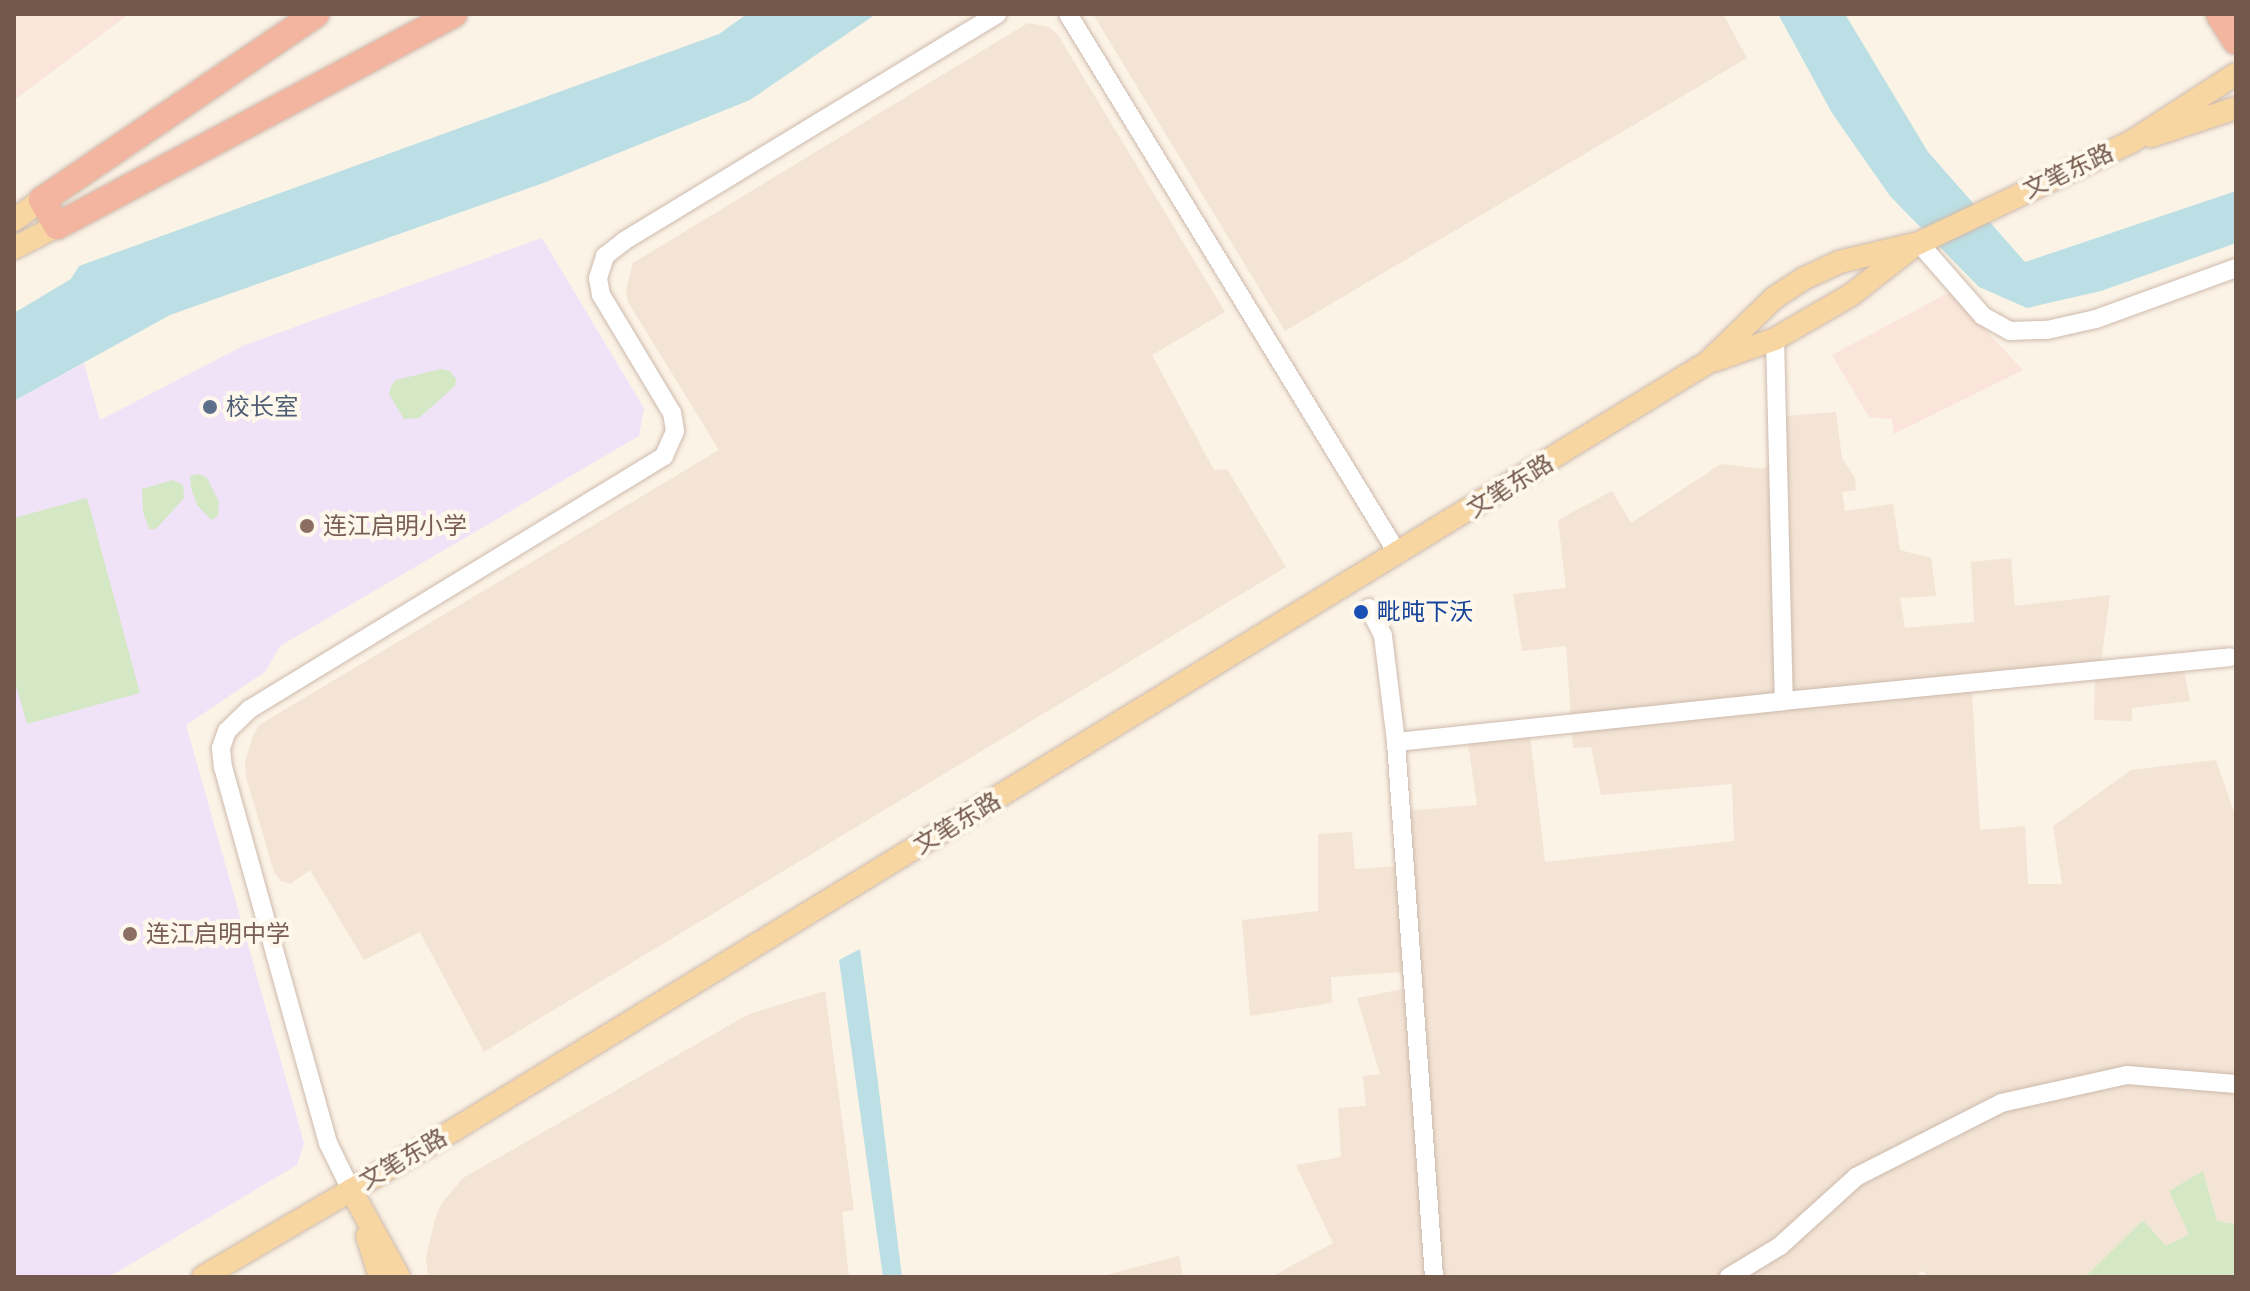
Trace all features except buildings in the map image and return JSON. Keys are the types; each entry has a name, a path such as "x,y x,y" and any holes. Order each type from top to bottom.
{"highway":[{"path":"316,14 42,200 57,226 454,14"},
{"path":"2219,14 2236,41"}],"main road":[{"name":"文笔东路","path":"203,1277 1398,554 1707,363 1775,339 1851,295 1919,243 2131,142 2236,74"},
{"name":"文笔东路","path":"2131,142 2236,108"},
{"path":"14,220 42,200"},
{"path":"14,248 57,226"},
{"name":"文笔东路","path":"1707,363 1774,298 1805,278 1839,262 1919,243"},
{"path":"351,1190 380,1277"},
{"path":"351,1190 399,1277"}],"street":[{"path":"351,1190 328,1143 223,768 221,748 227,731 264,700 664,456 675,431 672,413 601,295 598,278 605,256 624,241 997,14"},
{"path":"1068,14 1398,554"},
{"path":"1919,243 1983,316 2010,331 2047,330 2096,319 2236,268"},
{"path":"1775,339 1784,701"},
{"path":"1369,608 1383,636 1396,742 1434,1277"},
{"path":"1396,742 2230,657"},
{"path":"1729,1277 1780,1246 1856,1177 2001,1103 2127,1075 2236,1084"}],"shaded area":[{"path":"14,14 129,14 14,100"},
{"path":"1093,14 1723,14 1747,58 1285,331"},
{"path":"1028,23 1049,27 1058,35 1225,312 1152,355 1214,470 1227,469 1286,567 484,1052 420,932 364,960 310,870 290,884 281,881 274,872 246,777 245,762 253,736 259,725 719,450 628,302 626,290 633,263"},
{"path":"542,238 644,408 639,436 280,646 265,672 186,725 304,1143 297,1165 109,1277 14,1277 14,401 84,363 100,420 245,345"},
{"path":"1950,292 2023,370 1894,434 1892,419 1869,417 1832,355"},
{"path":"1836,412 1842,458 1855,478 1856,490 1842,492 1845,511 1893,504 1900,550 1931,558 1936,596 1900,598 1905,628 1974,622 1971,562 2011,558 2015,606 2110,595 2101,663 2181,655 2190,701 2132,708 2132,721 2094,720 2095,680 1972,692 1980,830 2025,826 2028,884 2062,884 2053,826 2131,770 2216,760 2236,818 2236,1224 2217,1221 2203,1171 2189,1234 2166,1246 2143,1220 2085,1277 1927,1277 1923,1271 1914,1277 1271,1277 1333,1243 1296,1165 1341,1157 1338,1108 1366,1106 1363,1076 1380,1074 1357,998 1403,989 1401,972 1331,977 1332,1003 1250,1016 1242,920 1318,911 1318,834 1352,832 1355,869 1395,866 1392,812 1477,805 1468,744 1530,736 1545,862 1734,841 1732,784 1601,795 1591,747 1573,748 1566,646 1522,651 1513,594 1566,588 1558,520 1612,491 1631,523 1721,464 1764,469 1772,462 1770,417"},
{"path":"825,991 854,1210 842,1212 849,1277 428,1277 426,1257 435,1219 442,1203 463,1178 749,1014"},
{"path":"1179,1256 1183,1277 1098,1277"}],"green space":[{"path":"441,369 450,371 456,379 455,386 419,418 404,419 389,394 391,386 396,380"},
{"path":"199,474 207,478 219,502 218,516 211,520 197,505 191,488 190,476"},
{"path":"173,480 183,485 184,498 156,529 149,529 143,512 142,489"},
{"path":"87,498 140,693 27,724 14,678 14,518"},
{"path":"2203,1171 2217,1221 2236,1224 2236,1277 2085,1277 2143,1220 2166,1246 2189,1234 2169,1191"}],"water":[{"path":"747,14 876,14 750,100 546,182 170,315 14,401 14,313 71,279 79,266 719,34"},
{"path":"1778,14 1845,14 1928,152 2025,262 2236,191 2236,243 2101,291 2027,308 1979,287 1890,196 1832,113"},
{"path":"860,949 902,1277 883,1277 839,960"}],"place":[{"name":"校长室","path":"210,407"},
{"name":"连江启明小学","path":"307,526"},
{"name":"毗旽下沃","path":"1361,612"},
{"name":"连江启明中学","path":"130,934"}]}
